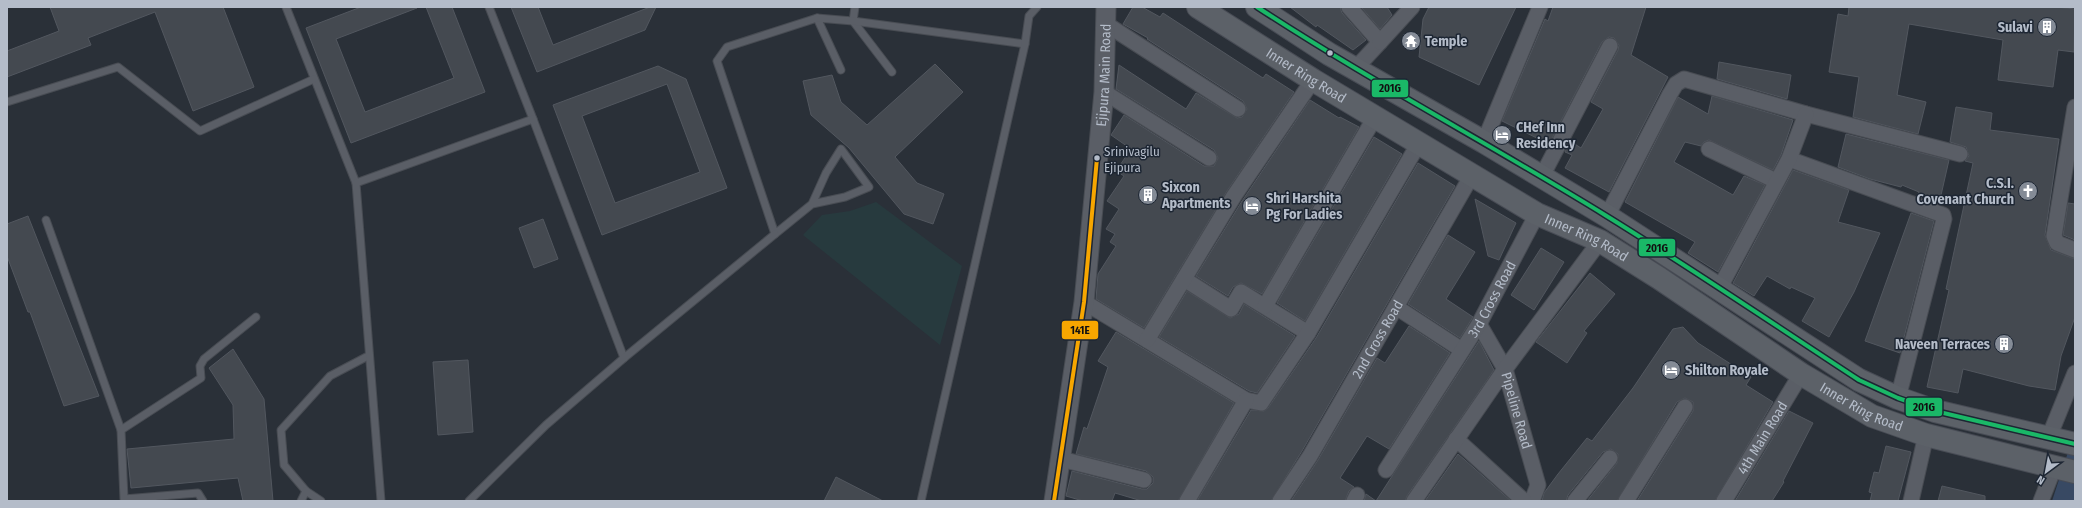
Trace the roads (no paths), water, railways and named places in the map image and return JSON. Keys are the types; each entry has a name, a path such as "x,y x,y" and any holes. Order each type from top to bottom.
{"main road":[{"name":"Inner Ring Road","path":"1198,7 1313,80 1537,214 1600,242 1665,283 1800,374 1872,416 1926,435 2075,472"},
{"name":"Inner Ring Road","path":"1257,7 1328,54 1484,142 1541,178 1607,216 1719,288 1826,360 1859,380 1898,398 1935,411 2074,444"}],"street":[{"path":"1349,7 1380,42"},
{"path":"1484,142 1540,7"},
{"path":"1356,69 1408,8"},
{"path":"1106,15 1238,109"},
{"name":"Ejipura Main Road","path":"1054,501 1084,302 1104,92 1106,15"},
{"path":"1541,178 1610,46"},
{"path":"1607,216 1666,100 1680,81 1689,79 1806,114 1960,154"},
{"path":"1147,340 1234,196 1313,80"},
{"path":"1104,92 1209,158"},
{"path":"2075,107 2054,236 2057,243 2075,250"},
{"path":"1719,288 1789,159 1806,114"},
{"path":"1265,306 1375,117"},
{"path":"1084,302 1246,400 1261,403 1308,333 1420,144"},
{"path":"1709,149 1776,181"},
{"path":"1789,159 1943,215 1944,219 1898,398"},
{"name":"2nd Cross Road","path":"1280,501 1310,456 1472,175"},
{"name":"3rd Cross Road","path":"1386,470 1479,324 1537,214"},
{"path":"1414,501 1505,369 1600,242"},
{"path":"1184,279 1231,309 1241,292 1308,333"},
{"path":"1396,307 1462,350"},
{"name":"Pipeline Road","path":"1479,324 1505,369 1538,485 1532,501"},
{"path":"2049,437 2075,373"},
{"name":"4th Main Road","path":"1724,501 1800,374"},
{"path":"1187,501 1246,400"},
{"path":"1626,501 1685,407"},
{"path":"1911,501 1926,435"},
{"path":"1456,439 1524,501"},
{"path":"1575,501 1610,458"},
{"path":"1060,459 1144,480"},
{"path":"2041,501 2054,468"}],"lane":[{"path":"286,7 356,183 368,356 381,501"},
{"path":"489,7 624,358"},
{"path":"855,7 853,21 892,72"},
{"path":"920,501 1025,44 1029,16 1037,7"},
{"path":"817,18 841,70"},
{"path":"775,234 717,61 726,47 817,18 853,21 1025,44"},
{"path":"7,102 118,67 200,131 314,78"},
{"path":"356,183 533,119"},
{"path":"469,501 546,425 624,358 812,204 826,173 841,149 869,187 845,197 812,204"},
{"path":"46,220 121,430 124,499 198,493 203,501"},
{"path":"121,430 201,378 200,366 204,359 256,317"},
{"path":"321,501 306,491 284,465 281,430 330,376 368,356"},
{"path":"301,501 306,491"}],"water":[{"path":"2075,431 2075,501 2052,501"}],"place":[{"name":"Sulavi","path":"2047,27"},
{"name":"Temple","path":"1411,41"},
{"name":"CHef Inn Residency","path":"1502,135"},
{"name":"Srinivagilu Ejipura","path":"1097,158"},
{"name":"C.S.I. Covenant Church","path":"2028,191"},
{"name":"Sixcon Apartments","path":"1148,195"},
{"name":"Shri Harshita Pg For Ladies","path":"1252,206"},
{"name":"Naveen Terraces","path":"2004,344"},
{"name":"Shilton Royale","path":"1671,370"}]}
